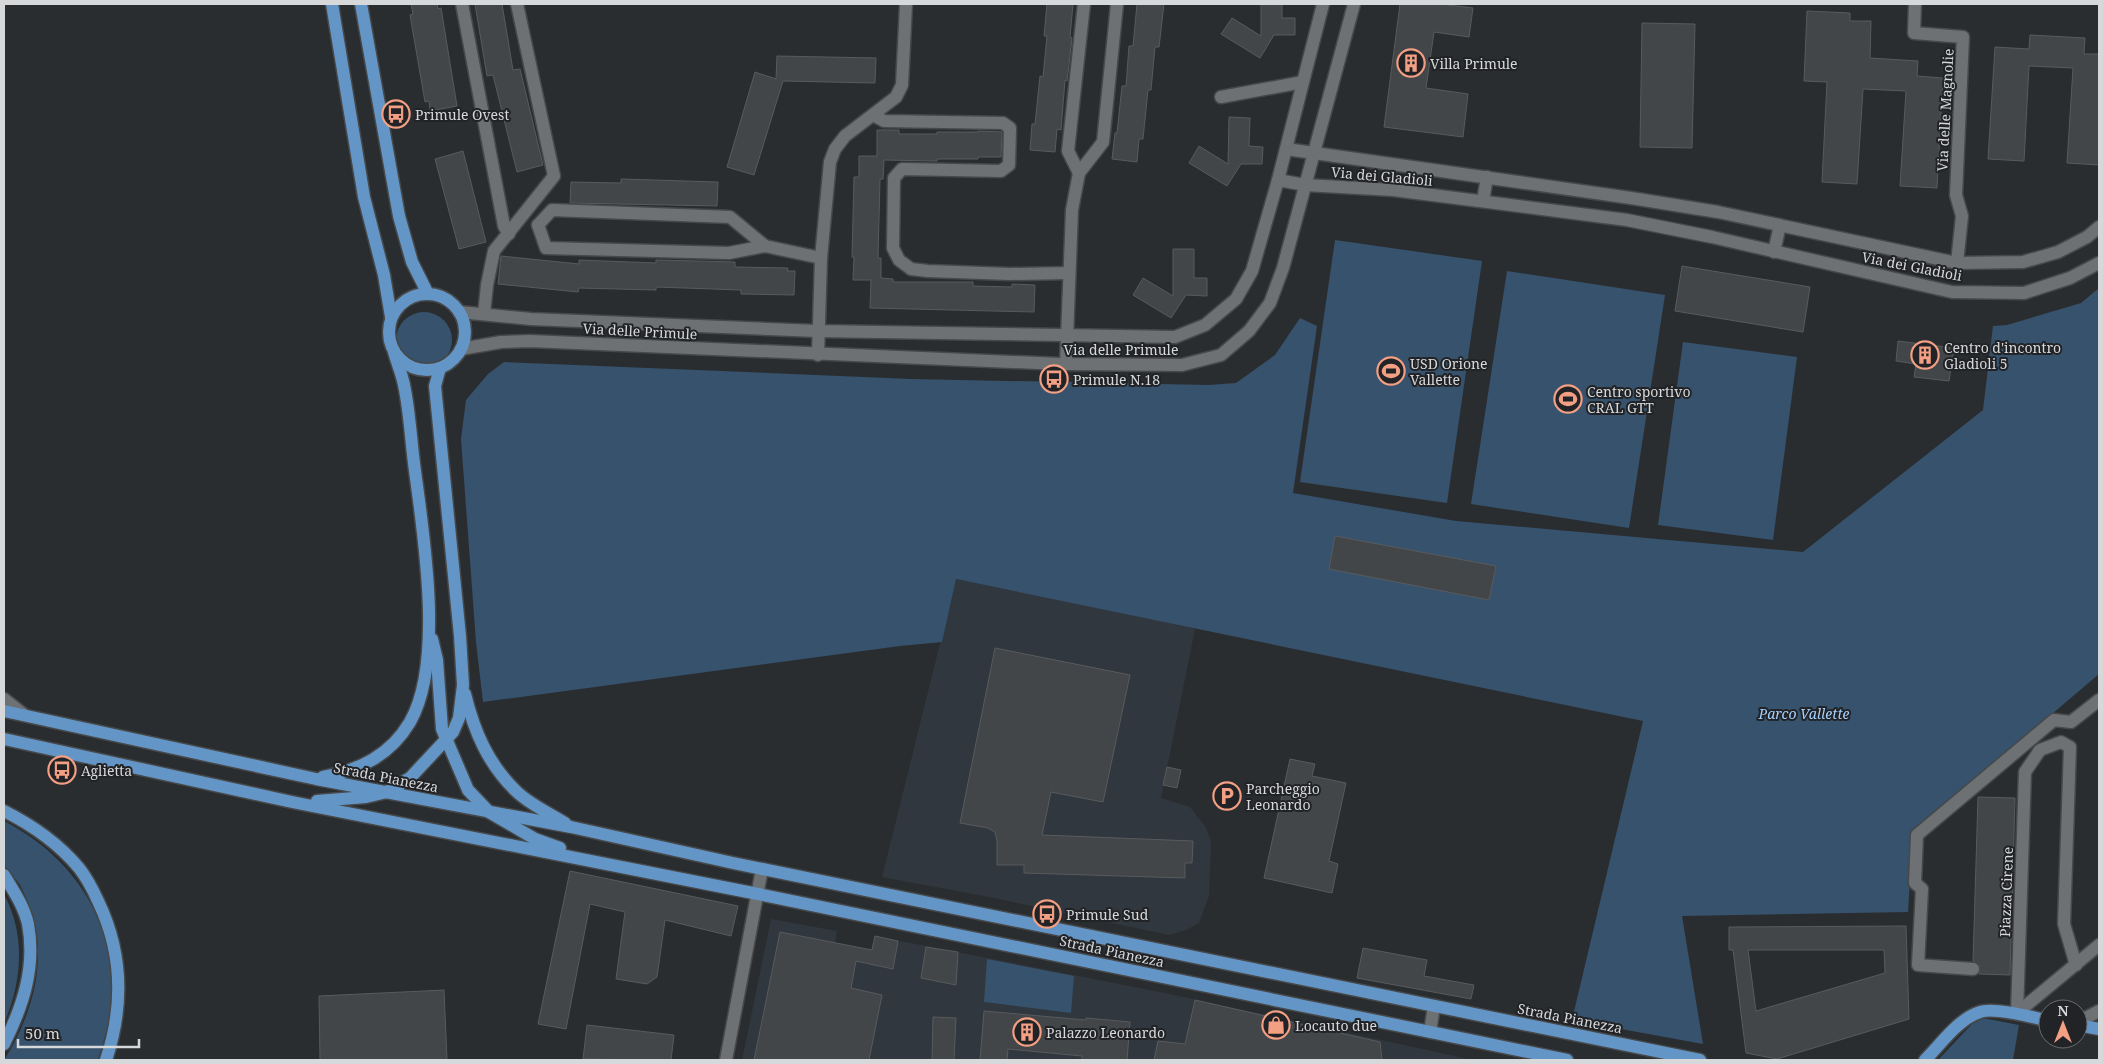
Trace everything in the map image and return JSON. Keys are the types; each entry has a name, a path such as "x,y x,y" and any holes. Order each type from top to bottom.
{"main road":[{"path":"332,4 364,197 384,275 391,317"},
{"path":"361,4 399,216 412,262 428,294"},
{"path":"316,779 348,772 383,753 399,739 420,699 425,677 429,629 424,538 404,385 390,341 388,329 391,317 398,307 409,298 428,294 446,300 459,312 463,320 465,332 461,349 456,357 447,365 424,370 412,368 394,352"},
{"path":"292,802 366,798 387,792 410,778 453,732 459,718 463,684 452,535 436,386 440,368"},
{"path":"429,629 437,660 442,729 445,741 468,790 488,812 535,839 588,860"},
{"path":"463,684 478,737 496,766 517,792 571,827"},
{"name":"Strada Pianezza","path":"4,710 316,779 571,827 762,869 1700,1060"},
{"name":"Strada Pianezza","path":"4,739 292,802 758,894 1567,1060"},
{"path":"4,811 51,841 79,869 108,921 116,952 119,990 116,1024 106,1060"},
{"path":"4,875 17,896 28,922 30,954 28,983 21,1005 4,1044"},
{"path":"1925,1060 1963,1021 1980,1011 2017,1013 2038,1018"}],"street":[{"path":"462,4 504,226 509,234"},
{"path":"484,314 487,285 494,251 554,176 517,4"},
{"path":"818,355 821,258 830,162 835,149 845,136 896,98 902,85 906,4"},
{"path":"1084,4 1068,150 1079,174 1102,142 1117,4"},
{"name":"Via delle Primule","path":"459,312 540,320 818,331 1066,336 1175,336 1205,326 1236,299 1252,270 1278,180 1323,4"},
{"name":"Via delle Primule","path":"461,349 501,342 530,341 818,355 1066,364 1182,365 1221,355 1249,331 1270,303 1283,268 1312,153 1354,4"},
{"name":"Via delle Magnolie","path":"1915,4 1914,33 1963,36 1956,195 1962,216 1957,263"},
{"path":"1221,98 1303,82"},
{"path":"873,115 884,121 1004,122 1010,128 1009,165 1001,171 902,169 894,178 893,248 899,260 911,269 928,271 1010,274 1068,273"},
{"name":"Via dei Gladioli","path":"1286,150 1487,177 1718,212 1957,263 2022,262 2058,252 2088,237 2099,227"},
{"name":"Via delle Primule","path":"1066,336 1072,208 1079,174"},
{"path":"1483,201 1487,177"},
{"name":"Via dei Gladioli","path":"1278,180 1305,184 1393,190 1627,220 1712,237 1952,292 2024,293 2070,278 2099,263"},
{"path":"1627,220 1631,198"},
{"path":"538,225 552,210 730,217 765,246"},
{"path":"524,214 538,225 546,248 730,253 765,246 821,258"},
{"path":"1774,252 1780,226"},
{"path":"1066,336 1066,364"},
{"path":"4,699 23,714"},
{"path":"1973,969 1918,965 1922,889 1915,883 1917,836 2054,720 2071,722 2099,700"},
{"name":"Piazza Cirene","path":"2017,1013 2025,772 2040,750 2062,742 2070,747 2064,924 2076,965"},
{"path":"726,1060 762,869"},
{"path":"2017,1013 2099,946"},
{"path":"1430,1032 1434,1006"},
{"path":"2088,1018 2099,1011"}],"shaded area":[{"path":"956,579 1175,623 1195,629 1161,798 1190,807 1205,826 1211,841 1209,896 1199,923 1186,930 1169,935 989,897 882,877"},
{"path":"771,919 837,931 835,943 871,950 875,936 1165,993 1473,1060 742,1060"}],"green space":[{"name":"USD Orione Vallette","path":"1335,240 1482,261 1447,503 1300,482"},
{"name":"Centro sportivo CRAL GTT","path":"1507,271 1665,295 1629,528 1471,504"},
{"name":"Parco Vallette","path":"2099,288 2099,674 1913,832 1908,912 1682,916 1703,1044 1572,1020 1643,721 956,579 942,642 483,702 476,642 461,439 466,400 488,374 504,362 911,379 1209,385 1236,383 1275,355 1300,318 1317,326 1293,493 1456,521 1803,552 1983,410 1993,326 2007,325 2081,303"},
{"path":"424,312 435,314 444,320 450,329 452,340 450,351 444,360 435,366 424,368 413,366 404,360 398,351 396,340 398,329 404,320 413,314"},
{"path":"1683,342 1797,357 1773,540 1658,525"},
{"path":"4,821 30,837 53,855 73,876 88,899 101,925 108,952 112,981 109,1018 98,1060 4,1060 23,1024 30,1004 38,963 38,943 28,903 20,885 4,864"},
{"path":"4,894 16,926 19,959 15,991 4,1024"},
{"path":"987,959 1074,976 1071,1013 984,1002"},
{"path":"1983,1018 2019,1025 2013,1060 1938,1060 1972,1024"}],"building":[{"path":"411,4 437,4 438,9 441,8 457,106 430,111 429,101 425,102 410,15 413,14"},
{"path":"475,4 502,4 513,70 520,69 543,165 517,172 493,75 487,76"},
{"path":"1047,4 1073,4 1070,37 1072,38 1067,81 1065,80 1061,130 1057,129 1055,152 1030,150 1040,76 1043,77 1047,36 1044,36"},
{"path":"1137,4 1164,4 1159,47 1155,47 1151,90 1148,90 1143,139 1139,139 1137,162 1112,159 1122,86 1126,86 1129,46 1133,46"},
{"path":"1261,4 1282,4 1282,18 1295,18 1295,35 1274,35 1260,58 1221,34 1232,18 1261,36"},
{"name":"Villa Primule","path":"1400,4 1441,4 1473,8 1469,37 1434,32 1426,88 1468,94 1463,137 1384,127"},
{"path":"1807,11 1850,13 1850,21 1871,21 1870,58 1918,61 1917,76 1943,78 1937,188 1900,186 1906,91 1863,89 1857,184 1822,182 1827,82 1804,81"},
{"path":"1642,23 1695,24 1692,148 1640,147"},
{"path":"2030,35 2085,38 2084,54 2099,54 2099,165 2067,163 2073,68 2029,66 2024,161 1988,159 1995,47 2029,49"},
{"path":"777,56 876,58 875,83 783,81 754,175 727,167 755,72 776,79"},
{"path":"1229,117 1250,118 1249,146 1263,147 1262,164 1241,164 1227,186 1189,163 1199,146 1228,164"},
{"path":"877,130 899,130 899,134 1002,132 1001,157 937,159 937,161 884,160 883,179 880,179 878,258 881,258 881,278 893,279 893,282 973,282 973,286 1012,287 1012,284 1035,285 1034,312 870,308 871,280 853,280 854,177 859,177 859,156 877,156"},
{"path":"463,151 486,242 459,249 435,159"},
{"path":"621,179 718,182 717,206 570,203 571,182 621,183"},
{"path":"1173,249 1194,249 1194,278 1207,278 1207,296 1186,295 1171,318 1133,295 1143,278 1173,296"},
{"path":"501,256 579,264 579,260 656,263 656,260 735,262 735,267 788,268 787,271 795,271 794,295 741,294 741,290 656,287 656,290 579,288 578,292 498,284"},
{"path":"1682,266 1810,287 1803,332 1675,311"},
{"name":"Centro d'incontro Gladioli 5","path":"1898,341 1954,348 1949,381 1914,377 1916,364 1896,361"},
{"path":"1335,536 1496,566 1489,600 1329,569"},
{"path":"995,648 1130,675 1103,802 1051,792 1042,835 1193,841 1192,863 1185,863 1185,878 1024,873 1024,865 997,865 995,832 988,828 960,823"},
{"path":"1290,759 1315,764 1312,776 1346,783 1329,861 1338,864 1332,893 1264,878"},
{"path":"1167,767 1181,770 1177,788 1163,785"},
{"path":"1978,797 2015,798 2010,975 1979,974 1980,966 1973,961"},
{"path":"570,871 738,906 731,936 665,920 657,977 647,984 616,979 625,912 590,904 566,1029 538,1024"},
{"path":"1906,926 1909,1019 1777,1059 1746,1053 1733,950 1729,950 1729,927","holes":["1748,950 1884,950 1885,973 1756,1011"]},
{"path":"780,932 872,950 875,936 898,941 893,969 856,961 851,988 882,995 869,1060 754,1060"},
{"path":"926,947 958,952 956,985 921,978"},
{"path":"1363,948 1427,960 1424,976 1474,985 1471,999 1357,978"},
{"path":"444,990 447,1060 320,1060 319,996"},
{"path":"1195,1000 1380,1042 1382,1060 1154,1060 1158,1041 1185,1044"},
{"name":"Palazzo Leonardo","path":"984,1011 1130,1022 1127,1060 1082,1060 1082,1056 1008,1049 1007,1060 980,1060"},
{"path":"933,1017 956,1018 954,1060 932,1060"},
{"path":"587,1025 674,1035 671,1060 583,1059"}],"place":[{"name":"Villa Primule","path":"1411,63"},
{"name":"Primule Ovest","path":"396,114"},
{"name":"Centro d'incontro Gladioli 5","path":"1925,355"},
{"name":"USD Orione Vallette","path":"1391,371"},
{"name":"Primule N.18","path":"1054,379"},
{"name":"Centro sportivo CRAL GTT","path":"1568,399"},
{"name":"Aglietta","path":"62,770"},
{"name":"Parcheggio Leonardo","path":"1227,796"},
{"name":"Primule Sud","path":"1047,914"},
{"name":"Locauto due","path":"1276,1025"},
{"name":"Palazzo Leonardo","path":"1027,1032"}]}
